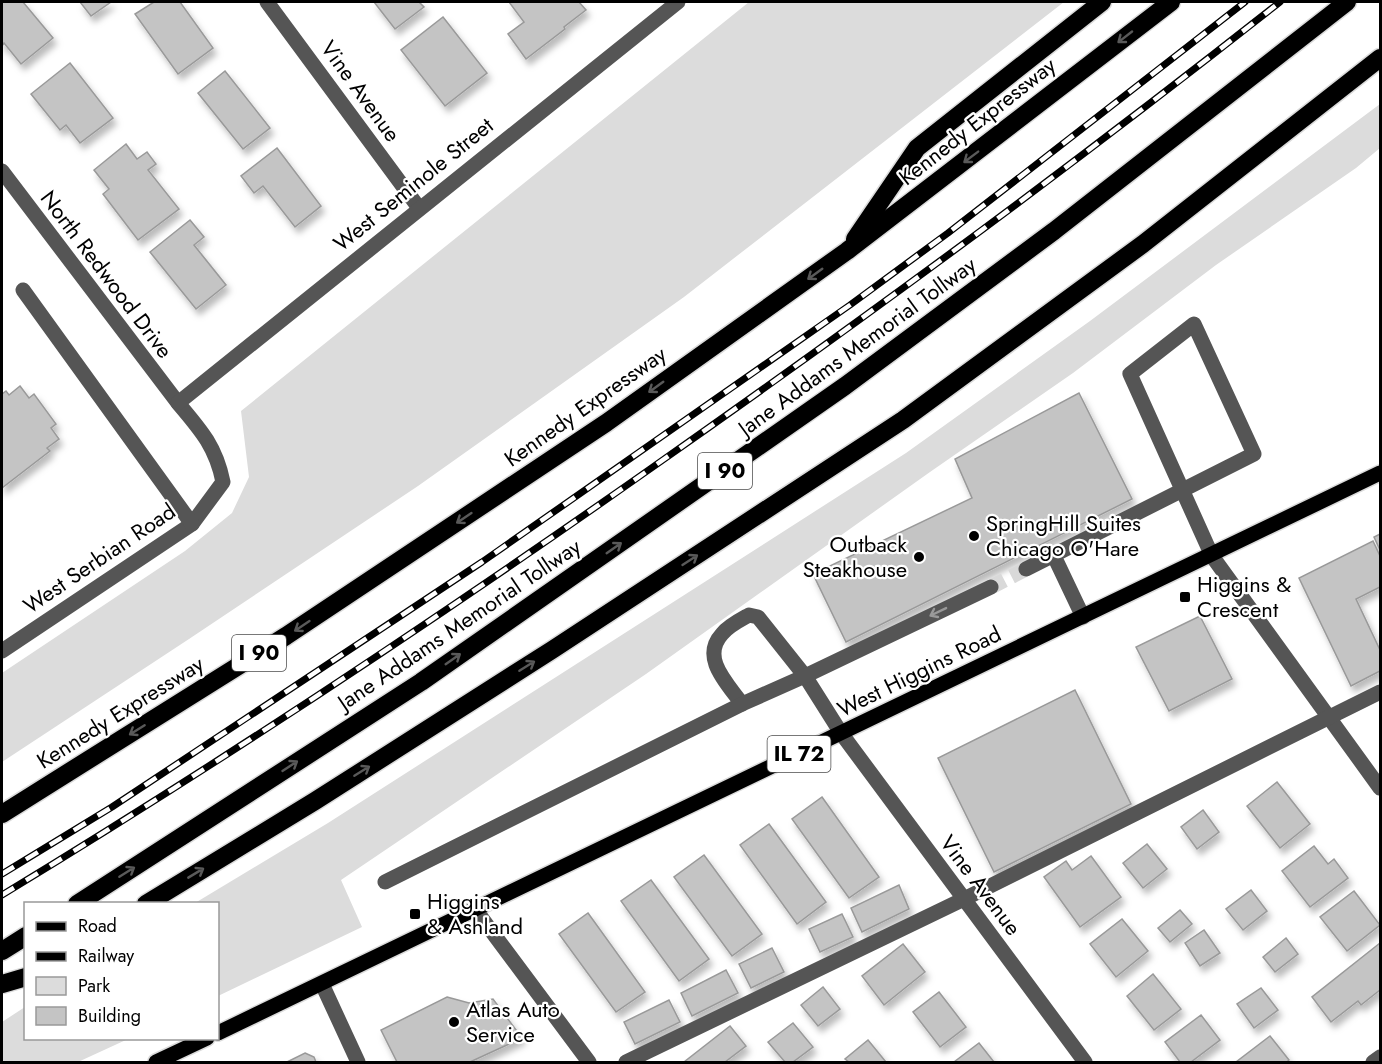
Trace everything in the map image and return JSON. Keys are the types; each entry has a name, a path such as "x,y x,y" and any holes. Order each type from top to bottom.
{"highway":[{"path":"847,251 916,148 1102,2"},
{"name":"Kennedy Expressway","path":"2,814 286,636 606,423 847,251 1171,2"},
{"name":"Jane Addams Memorial Tollway","path":"79,902 420,682 845,386 1054,231 1347,2"},
{"path":"148,902 315,801 552,650 903,420 1143,244 1380,58"},
{"path":"2,951 24,937"},
{"path":"2,984 24,978"}],"main road":[{"name":"West Higgins Road","path":"219,1033 1212,556 1380,473"},
{"path":"156,1062 203,1040"}],"street":[{"name":"Vine Avenue","path":"267,2 418,208"},
{"name":"West Seminole Street","path":"178,403 676,2"},
{"name":"North Redwood Drive","path":"2,171 178,403"},
{"path":"23,290 192,524"},
{"path":"1026,569 1184,490 1254,453 1194,324 1130,374 1184,490 1212,556 1380,788"},
{"name":"West Serbian Road","path":"2,651 192,524 223,482 219,462 206,435 178,403"},
{"path":"1054,555 1083,617"},
{"path":"385,882 742,704 991,587"},
{"name":"Vine Avenue","path":"742,704 716,669 713,658 714,646 722,633 749,615 758,617 805,676 841,733 1085,1062"},
{"path":"626,1062 964,899 1380,692"},
{"path":"475,909 589,1062"},
{"path":"322,984 358,1062"},
{"path":"1373,1062 1380,1057"}],"green space":[{"path":"749,2 1064,2 684,297 418,486 2,762 2,673 185,551 232,513 249,477 241,411"},
{"path":"1380,104 1380,148 1356,168 1216,265 1073,373 646,674 341,880 362,927 219,996 219,902 197,902 328,823 906,453 1090,321"},
{"path":"24,1008 24,1040 126,1040 78,1062 2,1062 2,1022"}],"building":[{"path":"2,2 23,2 53,38 21,64 4,43 2,46"},
{"path":"80,2 111,2 91,16"},
{"path":"154,2 180,2 213,48 178,74 135,14"},
{"path":"374,2 419,2 424,7 395,29"},
{"path":"509,2 579,2 586,10 526,59 508,34 524,22"},
{"path":"443,17 487,73 445,106 401,50"},
{"path":"70,63 113,118 80,143 66,125 60,130 31,94"},
{"path":"225,71 270,128 243,149 198,93"},
{"path":"126,144 137,159 147,152 156,164 148,170 179,209 138,240 103,194 109,189 94,170"},
{"path":"277,148 321,206 295,227 263,186 254,193 241,176"},
{"path":"190,220 204,237 194,245 226,285 196,309 150,252"},
{"path":"20,386 29,398 34,394 56,424 51,428 59,439 47,448 50,451 2,488 2,394 6,391 9,395"},
{"name":"SpringHill Suites Chicago O'Hare","path":"1079,393 1132,499 846,642 813,574 972,498 955,459"},
{"path":"1380,534 1380,550 1374,537"},
{"path":"1373,541 1380,556 1380,587 1356,599 1380,650 1380,671 1351,686 1299,578"},
{"path":"1200,616 1232,679 1169,711 1136,647"},
{"path":"1075,690 1131,804 994,872 938,758"},
{"path":"1277,782 1310,824 1280,848 1247,806"},
{"path":"822,797 879,877 849,898 792,819"},
{"path":"1203,810 1219,832 1197,849 1181,827"},
{"path":"769,824 826,902 797,924 740,845"},
{"path":"1147,844 1167,869 1143,888 1123,863"},
{"path":"1314,846 1328,864 1334,859 1348,878 1310,907 1282,871"},
{"path":"704,855 762,934 732,956 674,877"},
{"path":"1091,856 1121,897 1080,927 1044,877 1066,861 1072,870"},
{"path":"651,880 709,959 679,981 621,901"},
{"path":"899,885 909,909 862,932 851,908"},
{"path":"1251,890 1267,911 1243,930 1226,909"},
{"path":"1354,891 1380,925 1347,951 1320,917"},
{"path":"1180,910 1192,924 1170,942 1158,928"},
{"path":"588,913 645,992 616,1012 559,934"},
{"path":"842,914 853,937 820,952 809,929"},
{"path":"1122,919 1148,951 1116,977 1090,944"},
{"path":"1204,930 1220,953 1200,966 1185,943"},
{"path":"1286,938 1298,954 1275,972 1263,957"},
{"path":"1380,943 1380,990 1361,1005 1358,1001 1331,1022 1312,997"},
{"path":"903,944 925,972 884,1005 862,976"},
{"path":"772,948 784,972 751,988 739,964"},
{"path":"726,970 738,993 692,1016 681,993"},
{"path":"1153,974 1181,1009 1154,1030 1127,996"},
{"path":"823,987 840,1009 818,1026 801,1005"},
{"path":"1261,988 1278,1010 1254,1028 1237,1004"},
{"path":"939,992 966,1027 940,1047 913,1012"},
{"name":"Atlas Auto Service","path":"447,997 469,1003 493,999 522,1038 470,1062 397,1062 381,1030"},
{"path":"669,1000 680,1022 635,1044 624,1022"},
{"path":"1201,1015 1220,1040 1191,1062 1180,1062 1165,1042"},
{"path":"793,1023 813,1047 793,1062 785,1062 768,1042"},
{"path":"730,1026 746,1046 725,1062 684,1062"},
{"path":"1270,1036 1289,1060 1287,1062 1236,1062"},
{"path":"868,1040 886,1062 849,1062 845,1059"},
{"path":"979,1043 994,1062 954,1062"},
{"path":"305,1053 314,1057 316,1062 287,1062"}],"tunnel":[{"path":"991,587 1026,569"}],"railway":[{"path":"2,874 112,807 482,562 850,305 948,233 1245,2"},
{"path":"2,895 167,793 329,688 650,469 810,356 968,240 1280,2"}],"place":[{"name":"SpringHill Suites Chicago O'Hare","path":"974,536"},
{"name":"Outback Steakhouse","path":"919,557"},
{"name":"Higgins & Crescent","path":"1185,597"},
{"name":"Higgins & Ashland","path":"415,914"},
{"name":"Atlas Auto Service","path":"454,1022"}]}
